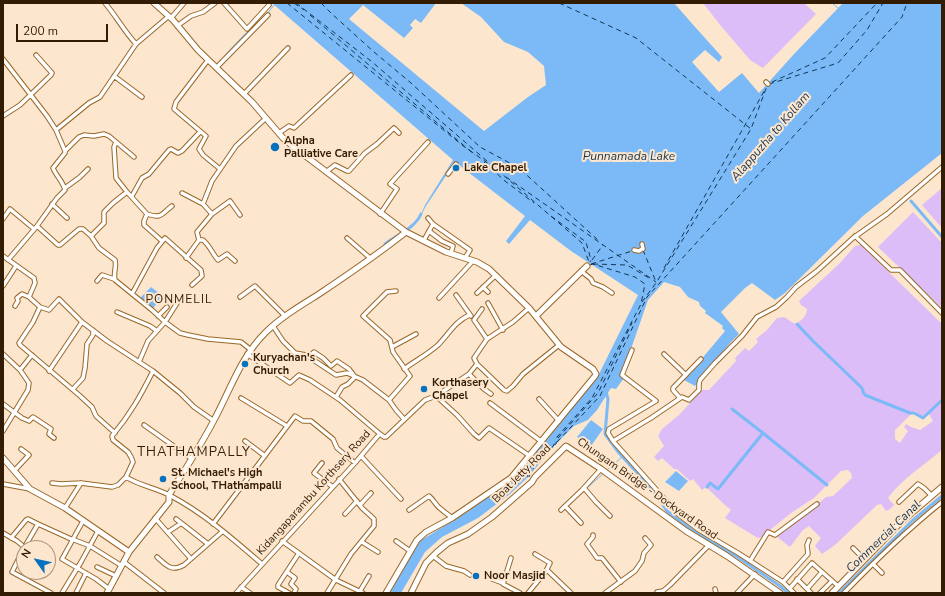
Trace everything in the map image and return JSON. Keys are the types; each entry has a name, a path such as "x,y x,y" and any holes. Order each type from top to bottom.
{"main road":[{"path":"154,3 170,17 189,41 244,94 295,148 380,214 405,231 451,253 483,265 496,275 529,308 559,345 593,368 596,375 511,478 452,518 426,532 417,540 386,593"},
{"path":"108,591 129,552 169,502 169,495 214,422 249,352 273,326 285,316 361,266 405,231"},
{"path":"536,316 587,266"},
{"name":"Chungam Bridge - Dockyard Road","path":"562,449 565,446 568,446 682,529 755,574 780,593"},
{"name":"Boat Jetty Road","path":"411,593 426,563 433,556 448,543 468,534 501,510 532,482 562,449"},
{"path":"3,458 30,489 65,508 129,552"},
{"path":"832,593 901,522 942,487"}],"street":[{"path":"105,3 136,44"},
{"path":"56,130 89,102 100,97 136,44 170,17 184,3"},
{"path":"177,26 191,16 203,12 215,3"},
{"path":"224,3 247,29 269,6"},
{"path":"216,68 268,15"},
{"path":"244,94 288,48"},
{"path":"3,116 17,108 52,74 36,55"},
{"path":"3,60 47,116 56,130 65,151"},
{"path":"208,60 174,106 174,109 206,138 199,149 220,169"},
{"path":"280,133 289,126 294,128 351,75"},
{"path":"114,76 142,97"},
{"path":"203,204 212,181 236,146 266,118"},
{"path":"326,172 335,165 348,171 367,150 377,144 394,128 399,133"},
{"path":"132,196 142,178 149,174 169,150 171,149 178,153 182,151 200,132"},
{"path":"65,188 53,168 65,151 79,137 84,135 104,134 109,136 134,157"},
{"path":"116,142 114,147 116,178 143,211 156,217 161,216 172,206"},
{"path":"380,214 397,189 390,184 428,142"},
{"path":"448,174 456,164"},
{"path":"612,441 651,418 683,396 689,400 698,392 700,388 698,384 700,380 742,336 757,317 776,307 796,287 817,271 855,236 887,214 942,167"},
{"path":"8,260 36,227 52,204 64,192 65,188 88,169"},
{"path":"91,236 104,222 104,212 113,202 127,192"},
{"path":"182,193 203,204 212,214"},
{"path":"186,258 199,240 197,232 212,214 230,202 240,215"},
{"path":"52,204 68,218"},
{"path":"3,219 10,209 60,245 81,228 91,236 99,248 115,260 114,280"},
{"path":"147,214 144,225 162,241"},
{"path":"428,218 433,224 470,250 465,258"},
{"path":"424,240 433,224"},
{"path":"429,231 442,241 453,246 451,253"},
{"path":"855,236 891,270 900,270 942,313"},
{"path":"132,294 156,248 165,238 201,270 202,276 192,285"},
{"path":"347,238 370,258"},
{"path":"199,240 203,240 210,246 212,254 218,260 227,254 235,261"},
{"path":"634,250 638,251 643,249 642,244"},
{"path":"3,256 34,278 35,283 30,297"},
{"path":"439,298 472,261"},
{"path":"3,286 16,266"},
{"path":"581,272 591,279 593,283 612,293"},
{"path":"97,282 102,275 114,280 180,333 208,339 237,341 244,344 249,352 290,383 298,375 310,380 336,397 362,417 380,434"},
{"path":"477,293 496,275"},
{"path":"240,298 255,286 285,316"},
{"path":"483,287 488,292"},
{"path":"390,400 410,376 393,352 390,340 363,316 387,292 396,291"},
{"path":"14,306 18,301 17,298 22,294 30,297 40,307 49,310 59,299 82,322 139,362 153,370 194,407 214,422"},
{"path":"456,295 487,339"},
{"path":"172,297 179,300 191,298"},
{"path":"139,362 148,342 165,322 179,300"},
{"path":"488,303 503,330"},
{"path":"40,307 34,322 19,343 20,345 90,405 96,416 115,433"},
{"path":"158,316 166,307"},
{"name":"Kidangaparambu Korthsery Road","path":"236,593 339,479 356,463 380,434 386,437 404,418 425,400 436,396 469,374 477,364 474,358 487,339 503,330 529,308"},
{"path":"474,320 482,309"},
{"path":"117,312 150,326 157,331"},
{"path":"404,369 438,345 450,330 470,315"},
{"path":"49,370 82,322"},
{"path":"273,326 283,341 295,353 306,355 336,375 347,374 363,380 390,400 396,410 404,418"},
{"path":"72,389 83,378 87,344 93,335 93,330"},
{"path":"392,347 416,334"},
{"path":"477,364 504,390 507,391 523,374 559,345"},
{"path":"632,350 622,375 656,401 609,429 608,433 612,441 678,514 699,530 783,582 794,593"},
{"path":"309,357 314,352 331,366 337,361 349,369 355,377"},
{"path":"3,354 20,370 29,383 28,390 3,431"},
{"path":"664,354 686,374"},
{"path":"20,370 32,355"},
{"path":"680,398 673,388 701,359"},
{"path":"52,483 112,487 118,485 126,477 133,462 128,452 112,440 112,436 136,404 153,370"},
{"path":"469,374 491,394"},
{"path":"336,397 342,387 348,384 355,377"},
{"path":"436,396 479,438 489,428 530,456"},
{"path":"241,398 287,426"},
{"path":"539,399 559,420"},
{"path":"490,403 542,442"},
{"path":"3,404 22,418 29,421 33,417 51,429 49,434 54,438"},
{"path":"213,524 295,416 303,421 310,420 332,440 337,448 356,463"},
{"path":"144,425 192,458"},
{"path":"245,441 265,456"},
{"path":"14,471 29,455 21,449"},
{"path":"361,456 401,499"},
{"path":"322,463 314,473 332,487"},
{"path":"561,510 566,507 601,469"},
{"path":"126,477 137,483 169,495 190,507 223,531 262,564"},
{"path":"327,593 351,554 362,542 375,523 374,519 360,505 339,479"},
{"path":"3,489 4,484 30,489"},
{"path":"65,508 81,484"},
{"path":"899,502 918,484 932,496"},
{"path":"584,488 610,516"},
{"path":"360,505 372,493"},
{"path":"409,510 429,496 441,510 446,512 452,518"},
{"path":"345,514 357,501"},
{"path":"844,593 910,528 942,502"},
{"path":"750,561 768,532 775,536 817,504"},
{"path":"566,507 581,523"},
{"path":"155,518 191,559"},
{"path":"11,538 28,519 90,546 123,564 164,593"},
{"path":"176,519 180,524 208,544"},
{"path":"83,521 62,559 86,573 108,591"},
{"path":"29,540 38,524"},
{"path":"168,532 180,524"},
{"path":"62,593 98,531"},
{"path":"157,558 168,567 176,569 184,565 223,531"},
{"path":"3,533 16,542"},
{"path":"593,535 587,544 597,558 602,558 621,582"},
{"path":"605,593 634,571 642,561 644,553 651,545 645,538"},
{"path":"783,582 808,554 807,545 809,540"},
{"path":"282,541 336,580 362,592 369,576"},
{"path":"396,541 410,551"},
{"path":"362,542 378,552"},
{"path":"657,592 663,591 670,585 709,545"},
{"path":"853,548 864,559"},
{"path":"289,593 278,586 299,554"},
{"path":"528,593 546,571 550,563 535,554"},
{"path":"433,556 446,566 464,571 470,575"},
{"path":"503,583 511,558"},
{"path":"790,588 812,563 838,586"},
{"path":"16,564 12,572 16,574"},
{"path":"873,564 882,573"},
{"path":"97,566 116,576"},
{"path":"546,571 548,571 571,593"},
{"path":"287,572 295,578 291,584 296,589 294,593"},
{"path":"807,589 822,572"},
{"path":"76,593 86,573"},
{"path":"737,593 755,574"},
{"path":"26,580 49,593"},
{"path":"492,580 503,583 504,585 520,593"},
{"path":"797,580 811,593"},
{"path":"820,593 832,581"},
{"path":"241,587 250,593"}],"shaded area":[{"path":"703,3 804,3 816,14 763,68 750,60"},
{"path":"942,188 942,228 922,205"},
{"path":"913,212 942,243 942,308 878,247"},
{"path":"861,245 942,324 942,450 907,478 894,491 888,498 894,505 890,509 886,511 881,504 877,505 835,545 822,554 815,546 821,538 809,526 803,530 790,547 776,536 826,497 833,496 852,478 851,473 848,470 841,471 814,498 791,513 760,538 725,518 731,510 706,487 702,490 693,479 690,481 662,458 658,461 654,457 664,446 658,436 662,429 679,415 702,390 709,390 736,361 735,358 745,348 749,351 758,342 756,339 767,330 777,318 784,317 795,324 801,320 805,316 807,309 801,305 799,301 840,263 855,246","holes":["915,411 924,419 929,414 933,421 920,430 906,424 904,427 908,431 900,443 895,439 895,430"]}],"water":[{"name":"Punnamada Lake","path":"272,3 436,3 421,23 415,19 410,25 413,28 404,38 363,5 349,19 484,131 546,85 544,66 528,52 504,42 481,17 461,3 674,3 722,57 719,62 705,50 692,62 719,92 742,73 759,93 843,3 942,3 942,153 863,216 785,293 775,300 752,283 745,288 721,312 739,334 695,386 684,380 725,331 722,328 723,326 705,313 706,311 700,306 699,302 688,297 680,287 664,282 648,300 624,369 624,378 616,389 611,388 597,410 588,420 574,426 556,444 528,477 510,494 478,518 442,537 425,552 401,593 390,593 420,541 470,510 512,479 572,408 598,376 638,295 571,251 530,220 509,244 506,241 525,216 455,162 418,221 425,205 453,160"},
{"path":"151,287 163,296 153,308 140,298"},
{"path":"591,420 603,429 591,446 577,437"},
{"path":"676,471 688,481 679,491 665,482"}],"waterway":[{"path":"832,3 838,8"},
{"path":"267,14 274,5"},
{"path":"226,54 260,20"},
{"path":"911,201 942,237"},
{"path":"385,244 415,223 421,214"},
{"path":"797,324 861,387 865,395 910,413 914,413 923,418 942,400"},
{"path":"606,392 608,399 605,434 619,453 652,489 667,511 693,531 736,556 788,593"},
{"path":"707,487 710,483 718,489 763,433 732,409"},
{"path":"763,433 827,485"},
{"path":"607,470 622,457"},
{"path":"588,487 603,474"},
{"name":"Commercial Canal","path":"839,593 912,521 942,496"}],"ferry route":[{"path":"287,3 462,145 496,169"},
{"path":"294,3 304,10"},
{"path":"296,3 371,61 582,243 589,262 588,263"},
{"path":"321,3 480,147 519,168 599,241"},
{"path":"559,3 636,38 751,129"},
{"path":"772,82 825,58 877,3"},
{"path":"769,84 838,63 867,30 883,3"},
{"path":"557,442 600,396 647,297 902,17 907,3"},
{"path":"310,15 475,155"},
{"path":"642,302 656,283 751,129 767,86"},
{"path":"664,268 766,88"},
{"path":"484,162 505,181 534,203"},
{"path":"506,177 656,282"},
{"path":"551,216 586,242 591,260 590,262"},
{"path":"592,260 603,245"},
{"path":"643,250 656,282"},
{"path":"591,264 632,251"},
{"path":"593,264 627,265 649,278"},
{"path":"528,477 526,472 550,445 556,444 557,437 592,398 641,304 645,284 635,277 593,264 590,265"},
{"path":"558,438 598,393 632,323"},
{"path":"545,451 551,445"},
{"path":"529,477 532,470 554,445"}],"place":[{"name":"Alpha Palliative Care","path":"275,147"},
{"name":"Lake Chapel","path":"456,168"},
{"name":"Kuryachan's Church","path":"245,364"},
{"name":"Korthasery Chapel","path":"424,389"},
{"name":"St. Michael's High School, THathampalli","path":"163,479"},
{"name":"Noor Masjid","path":"476,576"}],"district":[{"name":"PONMELIL","path":"179,300"},
{"name":"THATHAMPALLY","path":"194,453"}],"water label":[{"name":"Alappuzha to Kollam","path":"771,137"}]}
